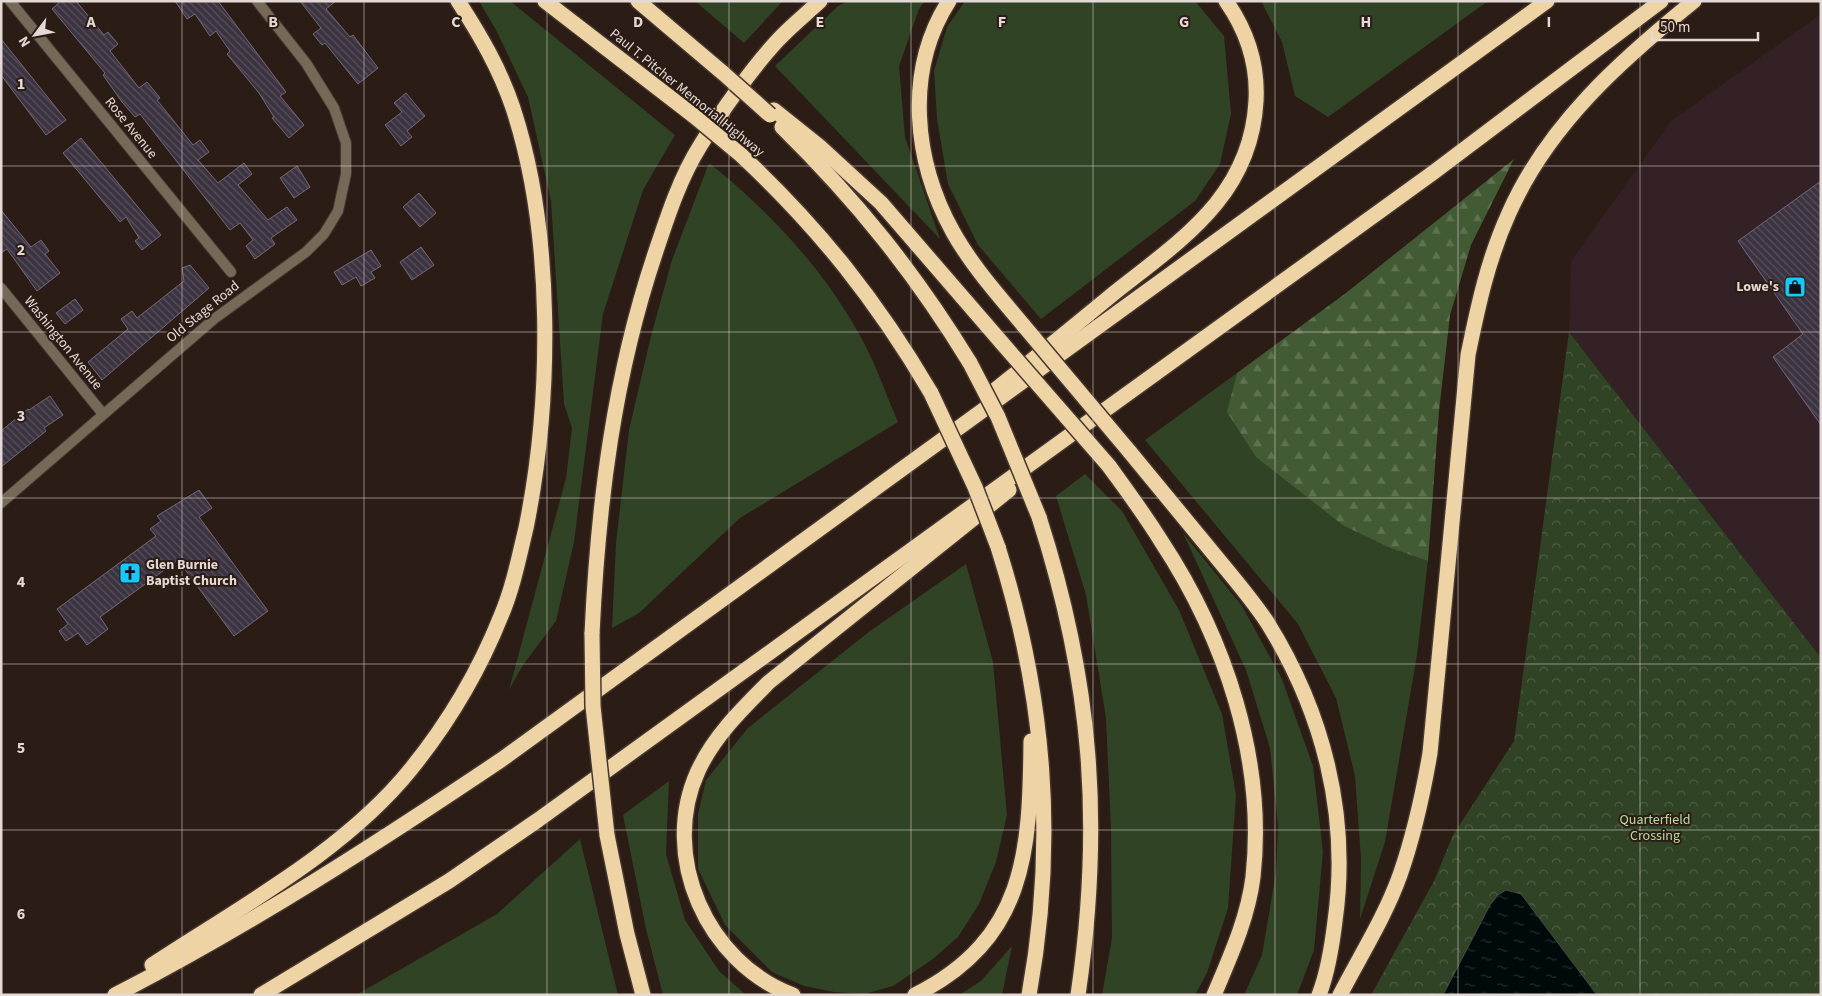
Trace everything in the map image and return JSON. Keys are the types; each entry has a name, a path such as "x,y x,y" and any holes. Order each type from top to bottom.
{"highway":[{"path":"107,995 344,837 410,770 460,701 502,614 519,557 538,454 545,323 542,274 534,202 525,152 512,107 498,70 478,31 458,1"},
{"name":"Paul T. Pitcher Memorial Highway","path":"545,1 694,116 741,155 778,190 841,261 902,344 930,393 975,486 998,547 1024,640 1037,712 1044,831 1041,904 1029,995"},
{"path":"638,1 772,113 819,146 881,203 1109,466 1162,542 1196,603 1222,662 1243,724 1253,781 1256,834 1252,878 1237,941 1214,995"},
{"path":"643,995 627,934 607,835 593,706 592,634 600,508 611,427 626,355 640,304 672,204 699,147 733,98 778,40 820,1"},
{"path":"949,1 936,21 924,56 918,91 920,128 927,163 938,198 953,232 976,267 1266,620 1290,662 1309,703 1327,761 1336,806 1340,853 1339,895 1332,940 1319,995"},
{"path":"838,517 1171,248 1203,220 1227,191 1245,159 1255,122 1257,87 1250,47 1236,15 1226,1"},
{"path":"115,995 242,925 414,819 501,760 1548,1"},
{"path":"261,995 449,880 538,820 1434,172 1661,1"},
{"path":"1340,995 1400,877 1423,796 1430,753 1468,355 1479,299 1492,256 1508,214 1528,174 1584,99 1619,64 1694,1"},
{"path":"772,113 846,191 877,228 935,306 970,363 998,418 1039,517 1070,624 1083,697 1089,759 1092,823 1090,900 1078,995"},
{"path":"794,995 754,973 727,950 708,922 693,892 686,862 684,832 688,800 698,772 716,741 738,713 769,682 828,633 1207,335"},
{"path":"914,995 937,984 962,966 982,946 1000,920 1016,888 1030,816 1031,734 1024,640"}],"street":[{"name":"Rose Avenue","path":"10,1 232,272"},
{"name":"Old Stage Road","path":"1,502 214,319 306,252 324,234 338,211 346,174 346,143 334,108 306,63 257,1"},
{"name":"Washington Avenue","path":"1,288 103,414"}],"shaded area":[{"path":"1821,14 1821,658 1569,332 1571,261 1671,121"}],"green space":[{"path":"479,1 510,1 675,135 643,190 603,314 574,542 556,621 523,665 509,690 566,478 572,428 564,404 551,201 528,97 496,30"},
{"path":"695,1 783,1 744,43"},
{"path":"847,1 925,1 919,9 899,66 905,137 940,239 775,66 838,6"},
{"path":"965,1 1195,1 1224,36 1231,114 1220,164 1195,201 1041,319 978,245 948,184 937,119 934,71 947,27"},
{"path":"1261,1 1488,1 1328,117 1295,96 1282,42"},
{"path":"1514,159 1471,245 1450,315 1439,411 1428,561 1390,548 1344,526 1256,457 1227,412 1237,373 1346,293"},
{"path":"709,163 754,202 797,246 834,294 851,319 865,345 898,422 740,518 639,613 612,628 616,543 629,430 651,336 672,260"},
{"name":"Quarterfield Crossing","path":"1569,332 1821,658 1821,995 1371,995 1434,881 1453,835 1514,741"},
{"path":"1237,373 1228,412 1344,526 1390,548 1428,561 1417,655 1385,842 1360,919 1361,859 1355,776 1336,698 1298,624 1145,440"},
{"path":"1085,474 1122,511 1179,610 1222,714 1236,795 1228,908 1207,973 1195,995 1102,995 1112,938 1111,829 1106,718 1086,595 1056,496"},
{"path":"1183,533 1242,606 1282,679 1313,766 1323,852 1314,950 1297,995 1244,995 1262,955 1276,872 1278,826 1270,748 1246,670"},
{"path":"966,564 993,662 1007,815 996,862 979,904 958,937 933,959 893,986 864,994 834,992 804,986 772,972 725,925 698,869 698,814 706,780 748,728 870,631"},
{"path":"669,781 666,854 685,920 719,971 746,995 663,995 646,929 623,815"},
{"path":"580,839 618,995 356,995 497,914"},
{"path":"1012,946 1002,995 959,995 981,981"}],"water":[{"path":"1506,890 1521,894 1597,995 1443,995 1490,905 1498,895"}],"building":[{"path":"61,1 76,1 104,35 108,32 118,44 110,51 139,88 147,82 160,98 157,100 193,145 200,140 209,152 198,160 218,183 244,163 252,174 238,185 268,220 287,207 297,220 271,238 275,244 255,259 246,246 253,240 240,223 230,230 140,114 135,117 122,102 103,75 105,73 52,9"},
{"path":"175,1 218,1 286,92 280,96 304,125 289,138 272,118 274,117 259,93 227,54 230,51 216,31 210,36 195,14 187,19"},
{"path":"300,1 336,1 326,9 350,37 353,35 378,68 358,84 325,43 322,45 313,34 321,28"},
{"path":"1,39 66,120 46,135 1,75"},
{"path":"406,93 425,116 407,131 412,137 401,146 385,125 402,112 394,103"},
{"path":"81,138 161,235 142,250 135,241 139,238 126,217 120,222 63,153"},
{"path":"297,166 310,187 294,198 280,178"},
{"name":"Lowe's","path":"1821,181 1821,425 1773,357 1803,334 1738,241"},
{"path":"419,193 436,213 420,227 403,207"},
{"path":"1,210 31,247 41,240 49,251 45,254 60,273 37,291 7,249 1,253"},
{"path":"421,247 434,265 412,280 400,262"},
{"path":"371,250 381,266 371,272 375,278 361,286 356,277 342,285 334,272"},
{"path":"190,265 209,288 102,380 88,362 128,329 121,319 132,311 137,318 184,281 182,268"},
{"path":"75,299 83,310 65,324 56,313"},
{"path":"50,396 63,415 44,428 46,431 1,467 1,431 28,409"},
{"path":"199,490 212,508 199,517 268,611 234,636 178,560 100,617 108,629 87,645 78,633 66,641 59,631 68,624 57,609 156,536 150,529 161,521 157,516"}],"place":[{"name":"Lowe's","path":"1795,287"},
{"name":"Glen Burnie Baptist Church","path":"130,573"}]}
